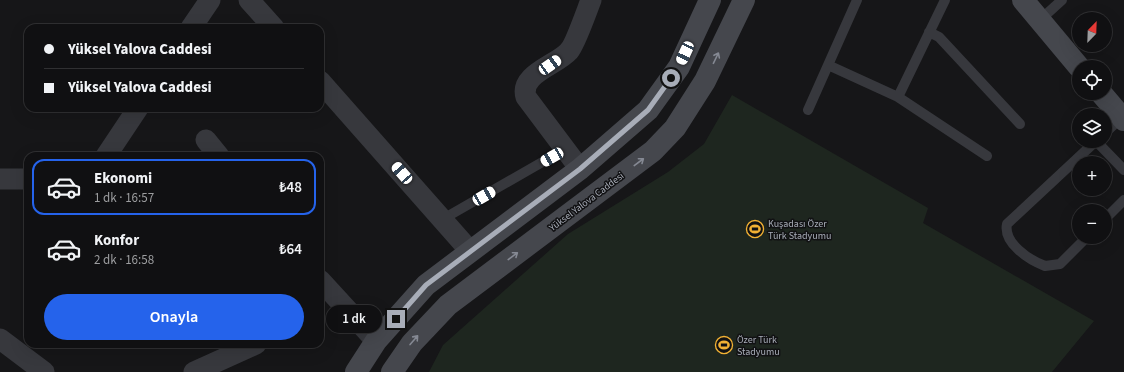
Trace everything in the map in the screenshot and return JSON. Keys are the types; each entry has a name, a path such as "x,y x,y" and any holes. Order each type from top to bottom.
{"main road":[{"path":"356,372 376,341 426,285 580,169 648,110 679,67 710,0"},
{"name":"Yüksel Yalova Caddesi","path":"392,372 412,343 448,305 653,152 675,128 705,81 744,0"},
{"path":"1023,0 1073,60"},
{"path":"1107,100 1123,118"}],"street":[{"path":"194,24 210,0"},
{"path":"249,0 270,24"},
{"path":"580,169 526,97 525,86 529,79 570,51 591,0"},
{"path":"324,85 470,251"},
{"path":"109,152 135,112"},
{"path":"0,179 24,179"},
{"path":"324,284 376,341"},
{"path":"0,339 44,372"},
{"path":"194,372 247,348"}],"lane":[{"path":"808,110 857,0"},
{"path":"898,97 945,0"},
{"path":"1040,20 1062,0"},
{"path":"929,32 939,38 1020,124"},
{"path":"828,65 898,97 987,156"},
{"path":"1112,127 1123,118"},
{"path":"1080,244 1060,264 1045,266 1012,245 1008,239 1006,228 1007,224 1088,148"},
{"path":"1103,148 1124,170"},
{"path":"443,219 565,149"},
{"path":"1112,212 1124,200"}],"shaded area":[{"name":"Kuşadası Özer Türk Stadyumu","path":"732,95 928,208 923,223 1094,321 1052,372 429,372 443,345 568,234 668,172 704,144"}],"place":[{"name":"Kuşadası Özer Türk Stadyumu","path":"755,229"},
{"name":"Özer Türk Stadyumu","path":"724,345"}],"route":[{"path":"396,319 426,285 580,169 648,110 671,78"}]}
